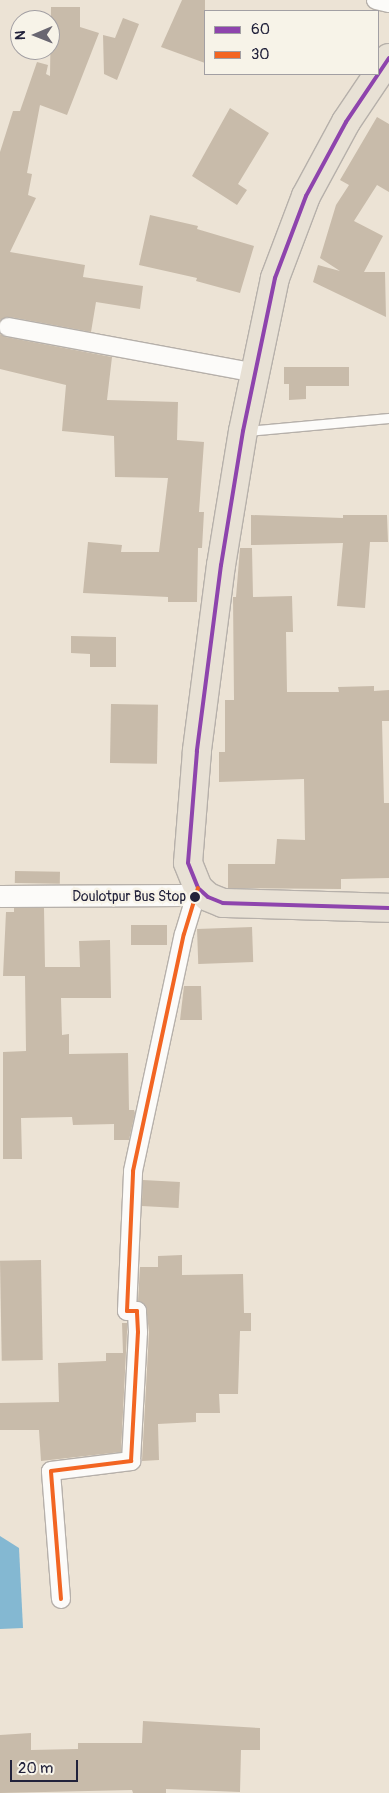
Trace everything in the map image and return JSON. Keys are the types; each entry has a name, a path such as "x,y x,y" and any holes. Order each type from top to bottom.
{"main road":[{"path":"379,73 389,58"},
{"path":"378,75 346,122 306,196 275,278 244,431 221,565 197,751 188,863 198,888 208,898 222,903 389,908"}],"street":[{"path":"376,0 389,3"},
{"path":"8,327 255,373"},
{"path":"0,896 184,896 198,888"},
{"path":"62,1599 51,1471 131,1461 138,1332 137,1311 127,1311 133,1171 184,934 198,888"}],"lane":[{"path":"244,431 389,418"}],"water":[{"path":"0,1536 19,1548 23,1628 0,1629"}],"building":[{"path":"182,0 205,0 204,63 161,47"},
{"path":"51,7 80,7 80,27 99,33 67,115 40,105 27,173 32,174 28,195 36,198 10,252 85,265 83,277 143,286 140,309 96,302 91,332 10,317 0,320 0,152 13,111 20,111 37,62 48,65 46,74 50,76 50,60 60,60 60,10 51,10"},
{"path":"123,18 139,24 117,80 104,74 103,35 115,38"},
{"path":"230,108 269,133 238,184 247,190 237,205 192,176"},
{"path":"377,117 389,124 389,192 377,185 354,221 383,236 364,272 385,272 386,317 313,282 318,265 340,271 320,258 336,205 349,185 340,180"},
{"path":"150,215 198,226 197,229 254,246 240,293 196,281 197,278 139,265"},
{"path":"0,334 6,337 112,357 107,400 178,402 177,440 204,442 199,512 204,512 202,548 198,548 197,602 168,602 168,597 83,593 88,542 122,545 121,552 159,552 168,478 115,477 114,436 62,431 66,385 0,369"},
{"path":"284,367 349,367 349,386 306,386 306,399 289,400 289,384 284,384"},
{"path":"251,515 343,518 343,515 387,515 388,542 370,542 365,608 337,606 343,543 251,545"},
{"path":"240,548 252,548 253,597 292,596 293,632 286,632 287,692 339,692 338,687 374,686 374,691 389,690 389,721 382,721 384,803 389,803 389,878 341,879 341,889 228,888 228,864 275,864 277,839 305,840 304,779 219,782 219,752 225,752 225,700 234,700 233,597 236,597"},
{"path":"71,636 116,637 116,667 90,667 90,654 71,653"},
{"path":"111,704 158,705 157,764 110,763"},
{"path":"15,871 60,872 60,884 15,883"},
{"path":"14,908 44,908 45,967 80,967 79,941 110,940 111,998 61,998 62,1035 69,1034 69,1054 128,1053 129,1110 134,1110 135,1113 129,1140 114,1140 114,1124 73,1125 72,1117 21,1118 22,1159 3,1159 3,1052 26,1051 25,976 3,976 6,912 14,912"},
{"path":"131,925 167,925 167,945 131,945"},
{"path":"252,927 253,962 198,964 197,929"},
{"path":"184,986 201,986 202,1020 180,1020"},
{"path":"143,1180 180,1182 179,1208 142,1206"},
{"path":"182,1255 182,1275 243,1274 244,1313 251,1313 251,1331 240,1331 238,1394 219,1394 220,1413 196,1413 196,1422 158,1424 159,1460 142,1461 149,1332 146,1306 138,1301 140,1267 158,1267 158,1256"},
{"path":"41,1260 43,1360 2,1361 0,1261"},
{"path":"122,1323 127,1323 127,1332 121,1452 41,1461 39,1430 0,1430 0,1403 59,1402 58,1363 106,1361 106,1353 123,1353"},
{"path":"143,1721 260,1728 260,1750 241,1750 240,1792 166,1789 166,1793 133,1793 132,1790 0,1793 0,1735 31,1733 31,1750 78,1749 78,1743 142,1743"}],"transit line":[{"name":"60","path":"379,73 389,58"},
{"name":"60","path":"378,75 346,122 306,196 275,278 243,431 221,565 197,751 188,863 198,888 208,897 223,903 389,908"},
{"name":"30","path":"61,1599 51,1471 131,1461 138,1332 137,1311 127,1311 133,1171 184,934 198,888"}],"place":[{"name":"Doulotpur Bus Stop","path":"195,897"}]}
